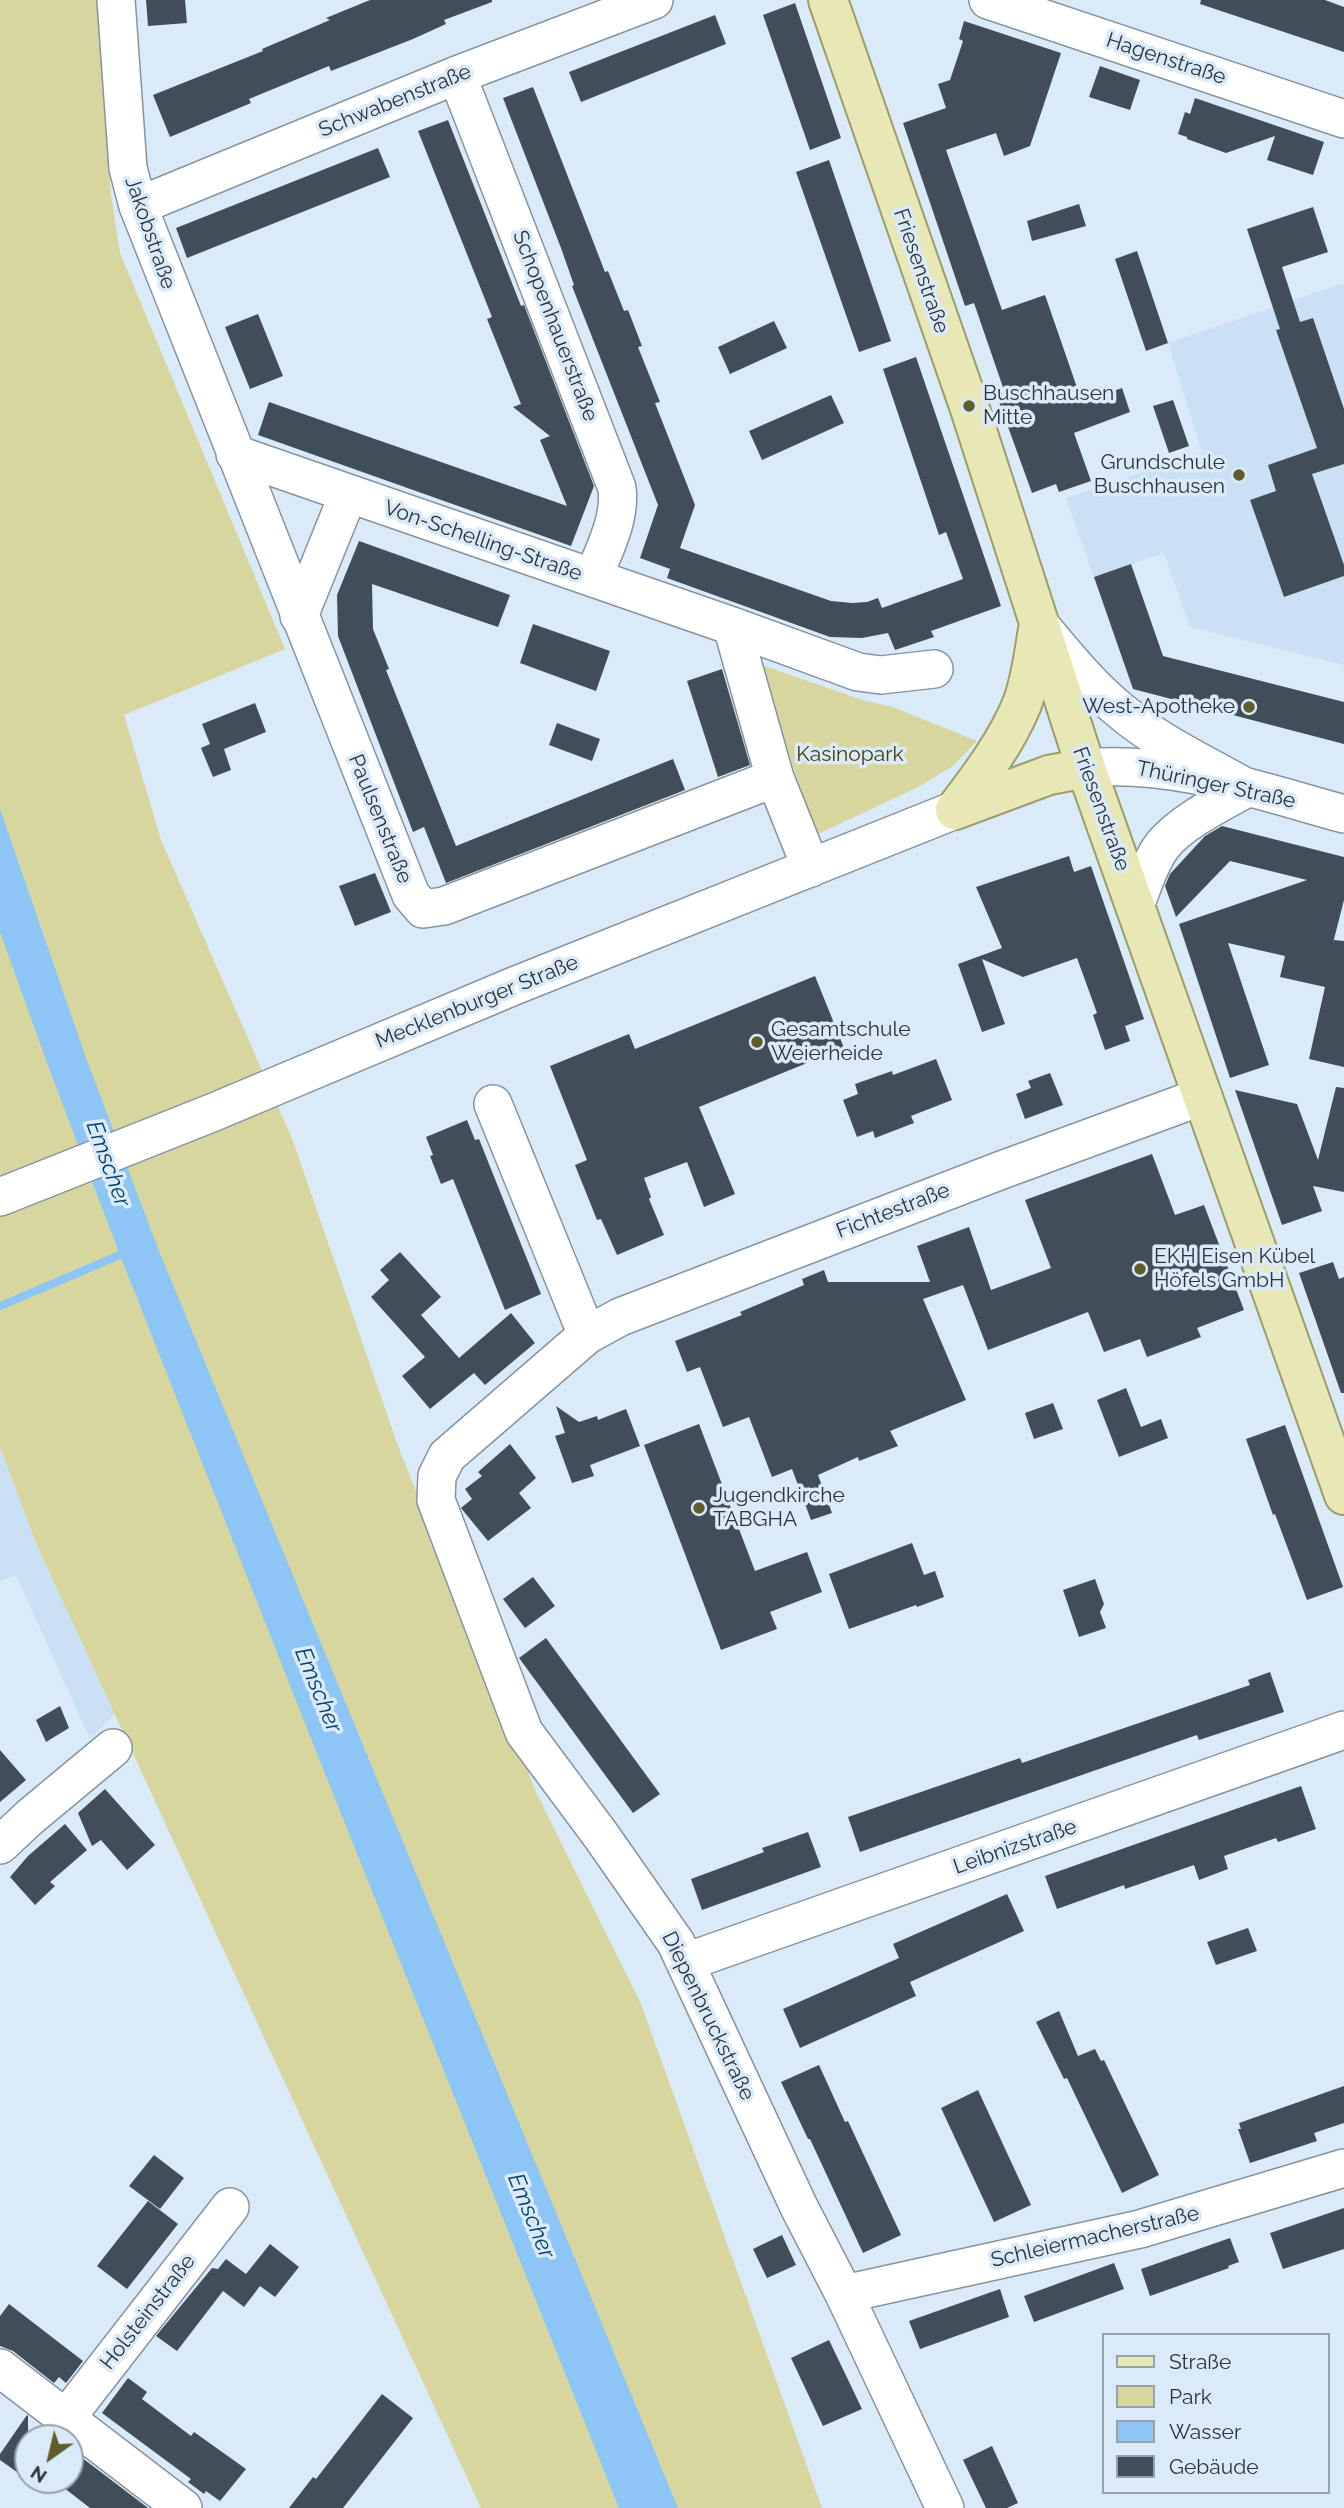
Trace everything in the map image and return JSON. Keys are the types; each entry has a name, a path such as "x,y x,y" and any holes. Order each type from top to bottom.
{"main road":[{"name":"Friesenstraße","path":"841,10 1086,768 1344,1495"},
{"path":"955,810 1008,734 1031,674 1039,623"},
{"name":"Mecklenburger Straße","path":"955,810 1049,775 1086,768"}],"street":[{"name":"Jakobstraße","path":"116,0 128,168 138,206 235,454"},
{"name":"Schwabenstraße","path":"138,206 457,75 654,0"},
{"name":"Hagenstraße","path":"988,0 1344,119"},
{"name":"Schopenhauerstraße","path":"457,75 617,488 619,502 616,517 593,578"},
{"name":"Von-Schelling-Straße","path":"235,454 733,626 858,672 881,675 934,669"},
{"name":"Paulsenstraße","path":"235,454 411,895 423,909 444,906 775,778"},
{"path":"299,616 348,495"},
{"path":"1039,623 1093,686 1123,713 1247,788 1196,818 1163,845 1150,867 1135,905"},
{"path":"733,626 775,778 811,867"},
{"name":"Thüringer Straße","path":"1086,768 1118,765 1150,767 1247,788 1344,814"},
{"name":"Mecklenburger Straße","path":"3,1196 201,1118 514,986 955,810"},
{"name":"Fichtestraße","path":"436,1500 437,1476 447,1456 587,1335 620,1317 1012,1166 1203,1096"},
{"path":"493,1104 587,1335"},
{"name":"Diepenbruckstraße","path":"436,1500 524,1732 676,1943 799,2207 844,2294 945,2508"},
{"name":"Leibnizstraße","path":"686,1962 1344,1730"},
{"path":"0,1845 113,1748"},
{"name":"Schleiermacherstraße","path":"844,2294 1140,2229 1344,2168"},
{"name":"Holsteinstraße","path":"66,2418 230,2207"},
{"path":"0,2368 183,2508"}],"shaded area":[{"name":"Grundschule Buschhausen","path":"1344,283 1344,665 1190,627 1164,553 1094,577 1066,498 1202,452 1168,343"},
{"path":"0,1447 35,1541 115,1714 90,1739 16,1575 0,1581"}],"green space":[{"path":"0,0 97,0 111,194 120,253 285,649 124,715 161,840 293,1141 398,1446 537,1794 641,2004 822,2508 481,2508 35,1541 0,1447"},
{"name":"Kasinopark","path":"759,664 865,701 890,706 977,741 953,766 920,786 816,835"}],"water":[{"name":"Emscher","path":"0,809 86,1058 159,1251 678,2508 619,2508 312,1741 120,1255 0,932"}],"building":[{"path":"146,0 185,0 187,23 148,26"},
{"path":"370,0 492,2 444,20 446,24 413,39 331,71 329,66 249,99 251,103 170,137 153,95 263,51 262,49 330,20 326,18"},
{"path":"1201,0 1325,0 1344,7 1344,52 1200,4"},
{"path":"795,3 841,138 810,150 763,15"},
{"path":"715,15 726,44 581,102 569,72"},
{"path":"964,21 1061,53 1030,146 1004,156 996,133 946,150 1002,310 1045,295 1082,402 1122,388 1130,412 1074,433 1091,481 1059,492 1056,484 1032,493 999,402 1007,399 974,303 965,306 903,123 946,108 938,84 950,80 963,41 959,39"},
{"path":"1100,66 1140,80 1130,110 1089,97"},
{"path":"533,87 605,272 608,271 624,311 628,310 642,346 638,347 660,402 655,403 695,505 680,548 831,601 852,603 878,598 882,608 963,579 946,532 939,535 883,369 916,357 1001,606 931,631 934,637 895,650 888,633 862,638 830,637 667,578 670,569 640,558 658,505 572,286 574,285 561,248 503,98"},
{"path":"1195,98 1324,142 1313,175 1267,160 1275,136 1226,153 1178,134 1185,112 1190,114"},
{"path":"448,120 594,486 571,546 258,435 269,402 567,506 540,440 550,436 513,407 521,404 487,319 492,317 418,131"},
{"path":"378,148 390,177 187,258 176,228"},
{"path":"829,160 891,341 859,352 796,172"},
{"path":"1079,204 1086,226 1032,241 1027,221"},
{"path":"1313,207 1328,252 1282,267 1300,322 1313,318 1344,409 1344,464 1312,474 1344,565 1344,576 1284,597 1250,500 1276,491 1268,465 1317,448 1276,330 1280,329 1247,229"},
{"path":"1137,251 1168,343 1146,351 1115,259"},
{"path":"258,314 283,376 250,389 225,327"},
{"path":"774,321 787,348 730,374 718,347"},
{"path":"831,395 844,423 762,460 749,431"},
{"path":"1173,400 1189,446 1169,453 1153,406"},
{"path":"359,541 510,595 498,627 372,584 373,629 389,669 386,670 456,846 673,759 685,790 446,883 424,827 413,832 338,636 337,595"},
{"path":"1131,564 1163,656 1344,702 1344,744 1133,689 1094,577"},
{"path":"533,624 610,651 596,691 520,663"},
{"path":"722,669 750,765 718,777 687,681"},
{"path":"255,703 266,732 224,749 231,770 213,777 201,748 210,744 202,724"},
{"path":"557,723 600,739 592,761 549,745"},
{"path":"1222,826 1344,857 1344,900 1333,943 1334,940 1344,941 1344,1067 1309,1059 1325,987 1280,977 1285,956 1228,943 1269,1065 1230,1078 1179,924 1307,880 1230,861 1176,917 1165,886 1170,874 1205,836"},
{"path":"1069,856 1074,872 1091,866 1144,1019 1125,1026 1130,1041 1105,1050 1093,1015 1097,1013 1077,958 1023,977 982,959 1005,1024 982,1032 958,964 1002,948 976,887"},
{"path":"375,873 391,912 355,926 339,886"},
{"path":"815,976 844,1048 699,1107 735,1194 704,1207 687,1162 644,1178 651,1197 649,1199 664,1235 617,1255 601,1219 597,1220 575,1165 587,1160 550,1066 629,1034 635,1049"},
{"path":"936,1059 952,1100 911,1116 914,1123 875,1138 873,1131 857,1137 843,1100 858,1094 855,1084 892,1071 893,1075"},
{"path":"1050,1073 1063,1105 1025,1119 1016,1094 1031,1088 1028,1081"},
{"path":"1336,1087 1344,1088 1344,1192 1313,1186 1322,1211 1282,1225 1235,1090 1297,1104 1318,1160"},
{"path":"467,1120 475,1140 479,1139 541,1294 505,1310 453,1179 441,1184 426,1137"},
{"path":"1152,1154 1175,1215 1204,1205 1244,1310 1197,1328 1201,1337 1147,1357 1140,1339 1104,1352 1088,1312 988,1350 963,1285 923,1299 966,1400 890,1431 898,1446 859,1461 858,1457 818,1475 832,1513 811,1520 792,1469 772,1477 749,1417 723,1427 700,1367 687,1372 675,1341 742,1315 740,1312 804,1285 802,1279 824,1270 828,1282 930,1282 917,1246 969,1227 991,1290 1051,1268 1025,1200"},
{"path":"400,1252 441,1297 421,1315 459,1358 511,1313 535,1343 485,1385 474,1373 430,1409 402,1376 425,1357 371,1297 389,1280 380,1270"},
{"path":"1333,1262 1339,1279 1344,1277 1344,1393 1341,1393 1299,1273"},
{"path":"1126,1388 1141,1427 1161,1419 1168,1438 1119,1457 1097,1400"},
{"path":"1053,1403 1063,1429 1034,1439 1025,1413"},
{"path":"556,1406 579,1422 597,1416 598,1420 626,1409 640,1446 590,1465 594,1476 572,1483 555,1436 565,1433"},
{"name":"Jugendkirche TABGHA","path":"699,1424 755,1571 807,1552 822,1592 770,1612 777,1629 721,1650 644,1445"},
{"path":"1285,1425 1343,1587 1307,1600 1246,1439"},
{"path":"510,1444 536,1478 519,1493 531,1508 488,1541 461,1508 472,1499 465,1489 482,1476 478,1472"},
{"path":"912,1543 924,1575 935,1571 944,1597 849,1629 829,1574"},
{"path":"533,1577 555,1606 525,1628 503,1599"},
{"path":"1095,1579 1104,1604 1100,1612 1106,1628 1079,1637 1063,1590"},
{"path":"546,1638 660,1794 633,1813 519,1658"},
{"path":"1270,1672 1284,1712 1199,1740 1197,1735 860,1852 848,1817 1020,1758 1022,1763 1250,1685 1248,1680"},
{"path":"60,1706 69,1728 46,1742 36,1720"},
{"path":"0,1750 26,1780 0,1802"},
{"path":"1301,1786 1316,1829 1278,1842 1276,1838 1224,1856 1228,1869 1199,1880 1194,1865 1125,1889 1124,1885 1057,1909 1045,1876"},
{"path":"105,1789 155,1845 127,1870 101,1840 92,1846 78,1813"},
{"path":"65,1824 87,1850 50,1882 55,1886 35,1905 10,1877 28,1856"},
{"path":"808,1832 821,1867 702,1910 691,1879 764,1852 762,1848"},
{"path":"1007,1894 1024,1931 910,1982 916,1996 800,2048 783,2009 899,1958 893,1944"},
{"path":"1248,1928 1257,1951 1216,1965 1207,1942"},
{"path":"1059,2011 1078,2056 1095,2049 1101,2061 1104,2060 1159,2175 1122,2193 1067,2078 1064,2079 1036,2022"},
{"path":"819,2065 901,2235 863,2253 781,2082"},
{"path":"1344,2086 1344,2123 1314,2133 1317,2141 1250,2163 1238,2129 1241,2129 1239,2123"},
{"path":"978,2090 1031,2205 994,2222 941,2108"},
{"path":"154,2155 184,2178 160,2209 129,2186"},
{"path":"148,2201 178,2224 127,2289 97,2266"},
{"path":"1344,2208 1344,2249 1283,2269 1270,2233"},
{"path":"782,2235 796,2265 767,2278 753,2249"},
{"path":"1230,2238 1239,2262 1150,2296 1141,2269"},
{"path":"270,2244 299,2267 275,2297 260,2286 244,2307 223,2291 177,2351 156,2336 212,2268 218,2269 226,2259 246,2274"},
{"path":"1114,2263 1124,2289 1034,2322 1024,2296"},
{"path":"1000,2289 1009,2317 920,2349 909,2321"},
{"path":"9,2304 83,2361 66,2383 59,2377 54,2383 13,2351 0,2346 0,2316"},
{"path":"829,2340 862,2409 823,2426 791,2358"},
{"path":"128,2378 147,2392 142,2399 191,2436 194,2432 246,2469 220,2501 206,2491 204,2494 188,2482 191,2479 102,2413"},
{"path":"382,2394 413,2418 343,2508 289,2508 313,2477 316,2479"},
{"path":"27,2415 28,2424 21,2424"},
{"path":"14,2434 14,2470 0,2460 0,2454"},
{"path":"992,2446 1018,2503 1007,2508 986,2508 963,2460"},
{"path":"84,2459 148,2508 90,2508 72,2494 84,2494"}],"waterway":[{"path":"0,1306 120,1255"}],"place":[{"name":"Buschhausen Mitte","path":"969,406"},
{"name":"Grundschule Buschhausen","path":"1239,475"},
{"name":"West-Apotheke","path":"1249,707"},
{"name":"Gesamtschule Weierheide","path":"757,1042"},
{"name":"EKH Eisen Kübel Höfels GmbH","path":"1140,1269"},
{"name":"Jugendkirche TABGHA","path":"699,1508"}]}
